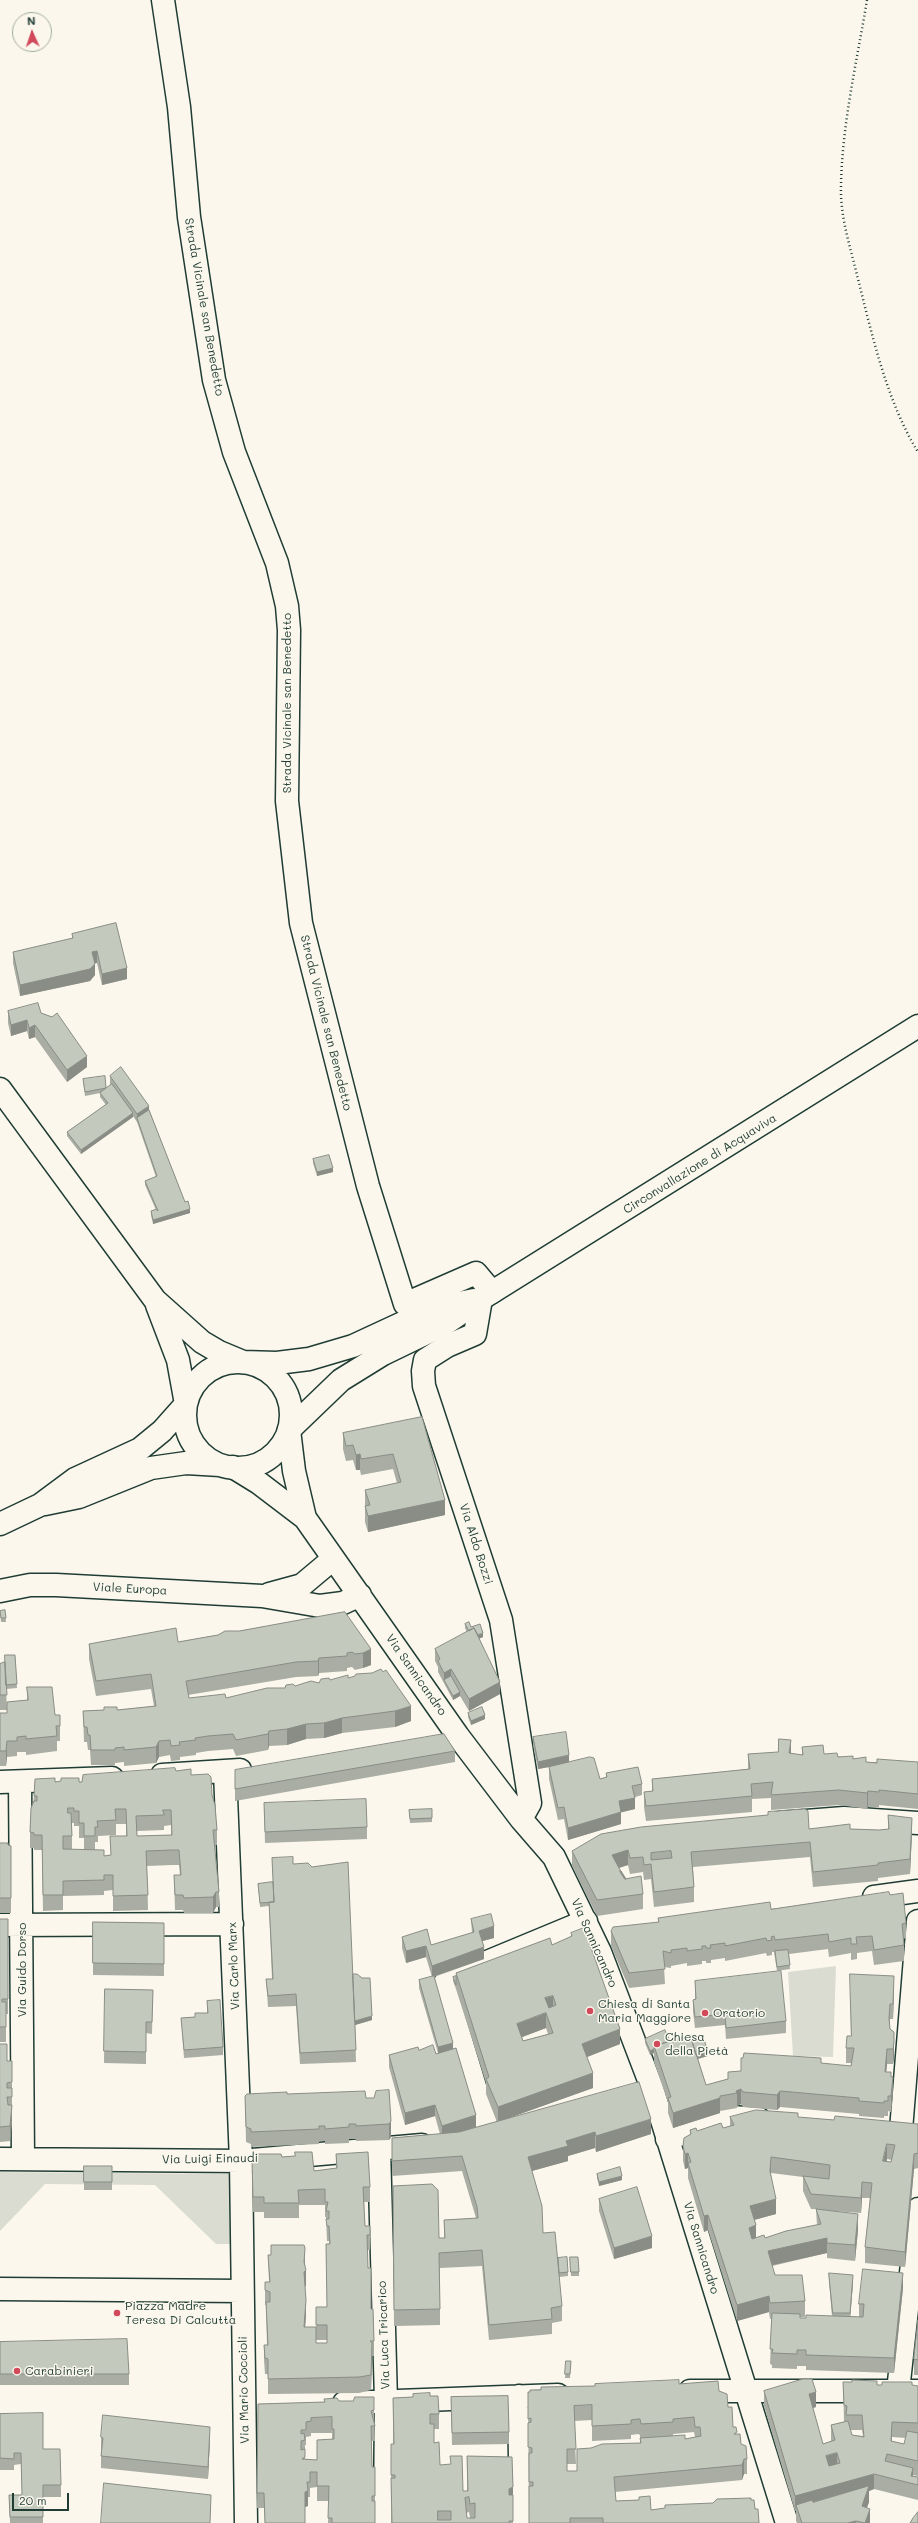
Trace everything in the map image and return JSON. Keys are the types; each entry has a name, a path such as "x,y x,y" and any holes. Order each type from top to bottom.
{"street":[{"name":"Strada Vicinale san Benedetto","path":"162,0 179,107 189,217 214,380 234,452 277,563 287,606 289,630 287,801 301,923 331,1049 368,1186 405,1304 476,1274 486,1296"},
{"name":"Circonvallazione di Acquaviva","path":"288,1430 341,1380 383,1354 445,1324 486,1296 918,1026"},
{"path":"0,1088 155,1300 202,1342 243,1362 258,1366 272,1374 282,1385 289,1400 291,1415 288,1430 280,1446 267,1459 251,1466 186,1463 151,1468 79,1497 40,1505"},
{"path":"0,1524 40,1505 75,1480 140,1449 162,1431 186,1404 191,1389 206,1372 228,1363 277,1363 309,1359 353,1346 435,1308 486,1296"},
{"name":"Via Aldo Bozzi","path":"486,1296 475,1334 447,1346 425,1360 423,1371 424,1386 501,1620 530,1803 521,1819"},
{"path":"155,1300 178,1360 186,1404 185,1419 188,1434 196,1447 206,1458 227,1466 259,1483 305,1518"},
{"path":"288,1430 294,1471 305,1518"},
{"name":"Via Sannicandro","path":"305,1518 458,1736 521,1819 554,1857 589,1928 652,2088 744,2389 787,2523"},
{"name":"Viale Europa","path":"262,1596 302,1585 333,1559"},
{"name":"Viale Europa","path":"0,1591 30,1585 262,1596 320,1606 343,1603 360,1595"},
{"path":"435,1739 458,1736"},
{"path":"10,1782 225,1772 264,1766"},
{"name":"Via Carlo Marx","path":"225,1772 241,2161"},
{"name":"Via Guido Dorso","path":"10,1782 22,1925 23,2158"},
{"path":"758,1825 844,1818 918,1823"},
{"path":"554,1857 575,1850"},
{"path":"856,1900 918,1891"},
{"path":"878,2128 909,2131 918,1921"},
{"path":"0,1925 232,1924"},
{"path":"511,2127 480,2136 444,1984 452,1977 589,1928 616,1932"},
{"path":"630,2094 652,2088"},
{"path":"667,2139 732,2117 778,2121"},
{"name":"Via Luigi Einaudi","path":"0,2159 241,2161 442,2143"},
{"name":"Via Luca Tricarico","path":"379,2148 386,2401 385,2523"},
{"name":"Via Mario Coccioli","path":"241,2161 246,2523"},
{"path":"666,2391 744,2389 908,2391 918,2209"},
{"path":"0,2289 242,2291"},
{"path":"323,2404 581,2394"},
{"path":"519,2396 521,2523"},
{"path":"245,2408 268,2407"}],"path":[{"path":"867,0 845,138 841,205 849,243 880,358 907,432 918,452"}],"shaded area":[{"path":"836,1966 833,2057 793,2056 788,1972"},
{"path":"0,2172 230,2174 233,2244 216,2244 155,2185 45,2184 0,2231"}],"building":[{"path":"116,923 127,968 102,974 97,951 92,952 95,964 90,969 20,985 13,952 73,938 72,934"},
{"path":"38,1003 41,1013 52,1017 57,1013 87,1056 67,1070 35,1025 29,1028 27,1020 11,1025 8,1011"},
{"path":"121,1067 149,1106 137,1114 110,1076"},
{"path":"105,1076 106,1088 85,1092 83,1079"},
{"path":"112,1084 133,1113 81,1150 67,1132 108,1103 100,1093"},
{"path":"149,1110 185,1202 188,1201 190,1209 153,1220 151,1211 157,1209 158,1211 145,1181 157,1176 137,1118"},
{"path":"329,1155 333,1168 317,1172 313,1159"},
{"path":"422,1417 445,1500 368,1516 365,1506 370,1505 365,1490 401,1482 393,1454 361,1459 360,1454 356,1455 353,1445 346,1446 343,1433"},
{"path":"5,1610 6,1618 1,1618 0,1611"},
{"path":"345,1612 371,1649 363,1653 347,1653 347,1656 319,1658 318,1661 296,1662 186,1681 189,1698 225,1694 226,1698 267,1688 285,1688 286,1685 293,1684 295,1686 311,1681 319,1683 321,1679 329,1678 330,1680 348,1675 348,1678 355,1676 356,1674 372,1673 381,1669 383,1672 386,1670 411,1706 395,1711 342,1718 324,1723 306,1724 287,1729 269,1731 268,1734 236,1740 233,1734 195,1738 196,1740 179,1742 180,1745 171,1746 170,1740 159,1741 156,1747 124,1750 124,1747 115,1748 115,1750 91,1750 90,1735 88,1735 87,1727 84,1727 83,1711 104,1710 104,1707 117,1707 117,1710 156,1706 151,1674 96,1681 89,1644 176,1628 178,1642 218,1635 225,1631 239,1631"},
{"path":"469,1622 471,1627 480,1624 483,1633 478,1635 474,1628 469,1631 465,1624"},
{"path":"474,1628 500,1682 469,1699 451,1669 444,1673 438,1661 440,1659 435,1649"},
{"path":"5,1655 15,1655 17,1684 6,1685"},
{"path":"5,1662 7,1695 0,1695 0,1664"},
{"path":"451,1676 460,1692 453,1696 444,1680"},
{"path":"27,1687 52,1687 55,1715 60,1715 60,1726 56,1726 57,1736 26,1739 26,1736 17,1737 17,1741 7,1741 6,1751 0,1751 0,1713 7,1713 7,1702 28,1700"},
{"path":"482,1707 485,1715 471,1721 468,1713"},
{"path":"566,1732 569,1755 538,1762 533,1737"},
{"path":"444,1734 455,1751 235,1789 235,1770"},
{"path":"779,1739 791,1740 789,1753 803,1755 802,1747 823,1745 824,1754 837,1753 838,1757 853,1756 853,1759 866,1757 866,1762 877,1763 877,1759 918,1762 918,1794 879,1790 879,1792 868,1791 867,1793 839,1790 771,1795 773,1782 751,1784 752,1796 646,1806 644,1792 653,1791 652,1779 750,1769 748,1754 778,1752"},
{"path":"590,1757 594,1758 600,1779 607,1777 606,1773 638,1767 642,1784 632,1786 635,1798 619,1801 621,1812 568,1828 564,1807 558,1808 549,1767"},
{"path":"175,1768 176,1771 191,1769 191,1775 208,1774 211,1777 212,1795 215,1805 217,1830 213,1830 219,1892 216,1892 213,1897 184,1898 183,1895 175,1895 174,1875 181,1875 179,1850 172,1850 146,1851 148,1895 113,1896 113,1875 104,1875 104,1880 63,1881 63,1895 43,1895 42,1835 34,1835 34,1833 30,1832 31,1808 34,1801 37,1801 37,1796 34,1796 35,1779 55,1778 55,1782 61,1781 61,1778 79,1778 79,1782 82,1782 83,1775","holes":["68,1808 74,1808 74,1811 79,1811 79,1823 84,1823 84,1836 95,1836 95,1827 98,1827 97,1821 116,1820 115,1809 126,1809 127,1836 110,1836 111,1855 104,1856 104,1850 63,1849 63,1836 72,1836 71,1813 68,1813","163,1810 171,1810 172,1835 137,1836 136,1816 164,1815"]},
{"path":"366,1799 367,1827 265,1832 264,1803"},
{"path":"432,1809 432,1818 410,1819 409,1810"},
{"path":"805,1809 808,1811 809,1829 850,1824 850,1829 889,1829 888,1815 912,1818 910,1859 878,1863 878,1865 813,1872 810,1842 691,1852 694,1887 654,1892 651,1864 644,1865 643,1857 630,1858 628,1850 612,1855 625,1879 641,1876 643,1894 597,1900 572,1851 601,1834 641,1827 768,1815 768,1812","holes":["671,1851 672,1858 651,1860 651,1853"]},
{"path":"0,1843 8,1843 8,1845 11,1846 11,1898 0,1898"},
{"path":"293,1857 293,1864 308,1863 312,1867 348,1862 356,2050 300,2053 296,1994 268,1996 266,1979 273,1979 269,1902 274,1902 272,1858"},
{"path":"273,1882 274,1902 260,1903 258,1884"},
{"path":"889,1892 890,1895 903,1893 906,1923 902,1924 904,1945 874,1950 872,1936 856,1937 857,1944 851,1944 851,1938 829,1942 828,1934 775,1940 774,1936 771,1937 772,1940 767,1941 766,1938 725,1946 725,1943 710,1945 711,1948 702,1946 702,1949 687,1951 687,1948 671,1950 671,1953 663,1951 665,1969 629,1973 611,1931 613,1927 659,1922 658,1918 770,1902 771,1909"},
{"path":"491,1914 494,1926 479,1931 484,1947 432,1966 426,1946 406,1951 402,1937 427,1929 431,1945 474,1932 471,1919"},
{"path":"0,1919 8,1919 8,1999 2,1999 2,2002 6,2002 6,2027 0,2027"},
{"path":"93,1922 164,1923 164,1964 93,1963"},
{"path":"584,1928 620,2029 582,2044 593,2073 498,2107 486,2079 489,2077 456,1973 550,1938 552,1945 572,1936 571,1933","holes":["553,1996 556,2005 549,2008 545,1998","546,2013 553,2033 523,2041 517,2024"]},
{"path":"788,1950 790,1965 777,1967 775,1951"},
{"path":"781,1971 786,2021 726,2028 725,2014 695,2017 693,2000 696,1999 695,1981"},
{"path":"353,1974 357,1974 362,1978 370,1978 372,2016 355,2021"},
{"path":"850,1974 894,1976 893,2004 890,2004 889,2018 890,2029 894,2032 894,2042 893,2049 887,2049 885,2072 891,2072 891,2077 893,2077 891,2096 888,2096 888,2101 884,2101 884,2103 859,2101 859,2098 780,2091 777,2095 743,2092 741,2089 736,2091 737,2093 720,2096 720,2098 673,2113 668,2098 671,2097 654,2046 690,2035 706,2085 728,2079 728,2072 741,2071 741,2058 743,2058 744,2053 821,2058 821,2063 851,2066 854,2048 846,2048 847,2036 851,2036"},
{"path":"434,1976 453,2043 438,2047 419,1980"},
{"path":"456,1976 456,1985 453,1977"},
{"path":"105,1989 153,1990 152,2022 146,2022 146,2052 104,2051"},
{"path":"220,2000 223,2047 184,2050 181,2018 195,2017 195,2013 208,2013 207,2001"},
{"path":"665,2030 670,2041 654,2046 654,2049 650,2051 645,2039"},
{"path":"703,2036 708,2052 696,2055 691,2038"},
{"path":"0,2044 7,2044 7,2061 12,2061 12,2082 7,2083 7,2088 12,2088 12,2097 7,2097 8,2105 12,2105 10,2126 0,2127"},
{"path":"433,2045 436,2054 456,2048 476,2115 442,2126 435,2105 405,2113 389,2055 418,2047 419,2050"},
{"path":"639,2082 651,2119 596,2136 595,2132 566,2141 568,2146 528,2157 542,2206 543,2233 555,2232 562,2306 551,2308 552,2319 489,2325 482,2250 439,2253 440,2309 394,2310 393,2186 432,2184 438,2190 439,2238 445,2238 444,2220 478,2218 477,2207 462,2156 392,2161 392,2138 459,2132"},
{"path":"389,2090 391,2121 389,2124 356,2126 356,2124 349,2124 349,2127 325,2129 325,2126 319,2126 319,2129 251,2132 251,2129 246,2127 245,2096 247,2094 365,2091 366,2098 374,2098 376,2091"},
{"path":"756,2110 798,2113 798,2117 834,2120 835,2116 918,2124 918,2153 914,2154 905,2252 865,2247 872,2183 862,2182 861,2198 811,2194 803,2176 829,2179 830,2165 771,2157 770,2171 776,2199 750,2206 756,2225 749,2228 752,2239 764,2235 765,2238 786,2231 821,2224 816,2209 858,2214 855,2245 827,2243 827,2238 768,2251 775,2275 802,2275 805,2301 770,2303 769,2296 737,2305 708,2215 704,2216 688,2163 691,2162 688,2153 685,2154 683,2146 684,2138 691,2134 690,2130 696,2128 697,2131 721,2123 723,2128 734,2125 730,2117","holes":["887,2144 895,2145 891,2162 883,2161"]},
{"path":"295,2152 312,2152 314,2171 337,2168 336,2154 368,2152 370,2187 363,2187 365,2226 370,2226 370,2235 367,2235 368,2268 371,2268 371,2309 373,2309 374,2341 370,2341 372,2343 371,2375 359,2377 268,2379 268,2359 265,2358 264,2345 268,2345 266,2302 270,2302 270,2292 265,2290 265,2282 270,2282 268,2255 271,2255 271,2245 304,2245 306,2300 304,2327 316,2327 316,2343 327,2343 327,2325 316,2325 316,2307 327,2307 326,2244 330,2244 329,2226 327,2226 326,2219 329,2219 329,2211 326,2211 328,2202 325,2202 325,2189 298,2190 299,2203 264,2203 264,2197 253,2197 252,2161 258,2154 281,2154 282,2157 295,2156"},
{"path":"84,2166 112,2166 112,2182 84,2182"},
{"path":"620,2167 622,2176 599,2182 597,2174"},
{"path":"637,2187 652,2236 614,2248 599,2199"},
{"path":"567,2257 568,2272 559,2273 558,2258"},
{"path":"570,2257 578,2257 579,2272 571,2272"},
{"path":"863,2269 903,2273 894,2358 806,2355 806,2350 797,2350 797,2354 772,2353 773,2349 770,2349 772,2313 800,2314 800,2318 806,2318 806,2315 863,2317 864,2304 859,2304"},
{"path":"829,2273 853,2275 850,2313 833,2313"},
{"path":"918,2320 918,2360 914,2359"},
{"path":"127,2339 129,2374 0,2374 0,2342"},
{"path":"566,2361 571,2361 570,2374 565,2374"},
{"path":"803,2379 812,2379 816,2392 809,2394 823,2444 835,2440 831,2425 848,2421 852,2435 864,2437 862,2415 846,2415 847,2406 844,2405 843,2382 852,2382 852,2380 877,2381 877,2385 882,2385 882,2382 912,2382 912,2385 918,2386 918,2423 892,2422 891,2441 904,2444 907,2431 918,2433 918,2461 887,2454 885,2461 913,2468 911,2476 918,2477 918,2485 874,2474 795,2496 764,2391","holes":["837,2453 840,2463 829,2466 826,2456"]},
{"path":"679,2380 679,2384 718,2381 719,2391 727,2394 728,2407 732,2407 733,2427 736,2427 737,2432 734,2434 740,2434 741,2444 746,2446 747,2459 744,2459 742,2465 614,2477 616,2501 639,2500 639,2497 650,2496 651,2510 665,2508 665,2505 713,2503 717,2499 751,2498 751,2500 754,2500 755,2509 758,2509 759,2523 603,2523 603,2518 570,2518 570,2523 529,2523 529,2486 533,2486 533,2482 529,2482 529,2453 532,2453 532,2448 528,2447 528,2423 531,2422 531,2418 528,2419 528,2392 530,2392 530,2390 541,2390 541,2387 595,2386 595,2384","holes":["592,2405 592,2426 631,2424 631,2420 638,2419 640,2419 641,2424 673,2422 673,2419 694,2417 695,2427 700,2427 701,2436 685,2439 685,2435 640,2438 641,2443 602,2444 591,2448 577,2449 577,2471 567,2471 567,2449 576,2449 574,2406"]},
{"path":"430,2393 430,2396 438,2396 439,2414 430,2414 430,2424 434,2424 434,2443 439,2442 440,2465 451,2464 450,2456 462,2456 463,2491 468,2491 467,2456 512,2457 513,2487 509,2489 509,2495 513,2495 513,2521 509,2521 509,2523 392,2523 391,2478 395,2478 395,2475 391,2475 391,2444 394,2444 393,2398 413,2397 413,2394","holes":["469,2497 470,2504 475,2503 475,2518 467,2518 465,2498","438,2511 451,2511 451,2520 438,2520"]},
{"path":"508,2396 509,2432 452,2433 451,2397"},
{"path":"355,2397 374,2397 374,2410 371,2411 375,2426 371,2426 372,2467 375,2467 375,2496 372,2496 372,2501 375,2501 375,2523 332,2523 332,2518 328,2518 329,2486 317,2486 317,2472 310,2472 310,2482 307,2482 308,2491 305,2492 305,2523 265,2523 264,2493 257,2493 258,2404 325,2402 324,2399 337,2398 339,2401 353,2401","holes":["332,2417 332,2429 334,2429 334,2439 317,2440 317,2460 302,2459 305,2457 305,2449 301,2450 301,2441 305,2440 304,2433 301,2434 301,2430 306,2430 306,2422 311,2421 311,2418"]},
{"path":"43,2413 43,2449 60,2449 61,2485 43,2485 43,2517 10,2517 9,2495 22,2495 21,2453 14,2453 14,2459 0,2458 0,2414"},
{"path":"103,2415 210,2427 208,2467 101,2456"},
{"path":"104,2483 211,2495 210,2523 101,2523"},
{"path":"869,2486 862,2506 870,2509 865,2523 856,2521 847,2523 802,2523 796,2505 812,2500 813,2502"},
{"path":"918,2512 918,2523 910,2523 913,2518"}],"place":[{"name":"Chiesa di Santa Maria Maggiore","path":"590,2011"},
{"name":"Oratorio","path":"705,2013"},
{"name":"Chiesa della Pietà","path":"657,2044"},
{"name":"Piazza Madre Teresa Di Calcutta","path":"117,2313"},
{"name":"Carabinieri","path":"17,2371"}]}
